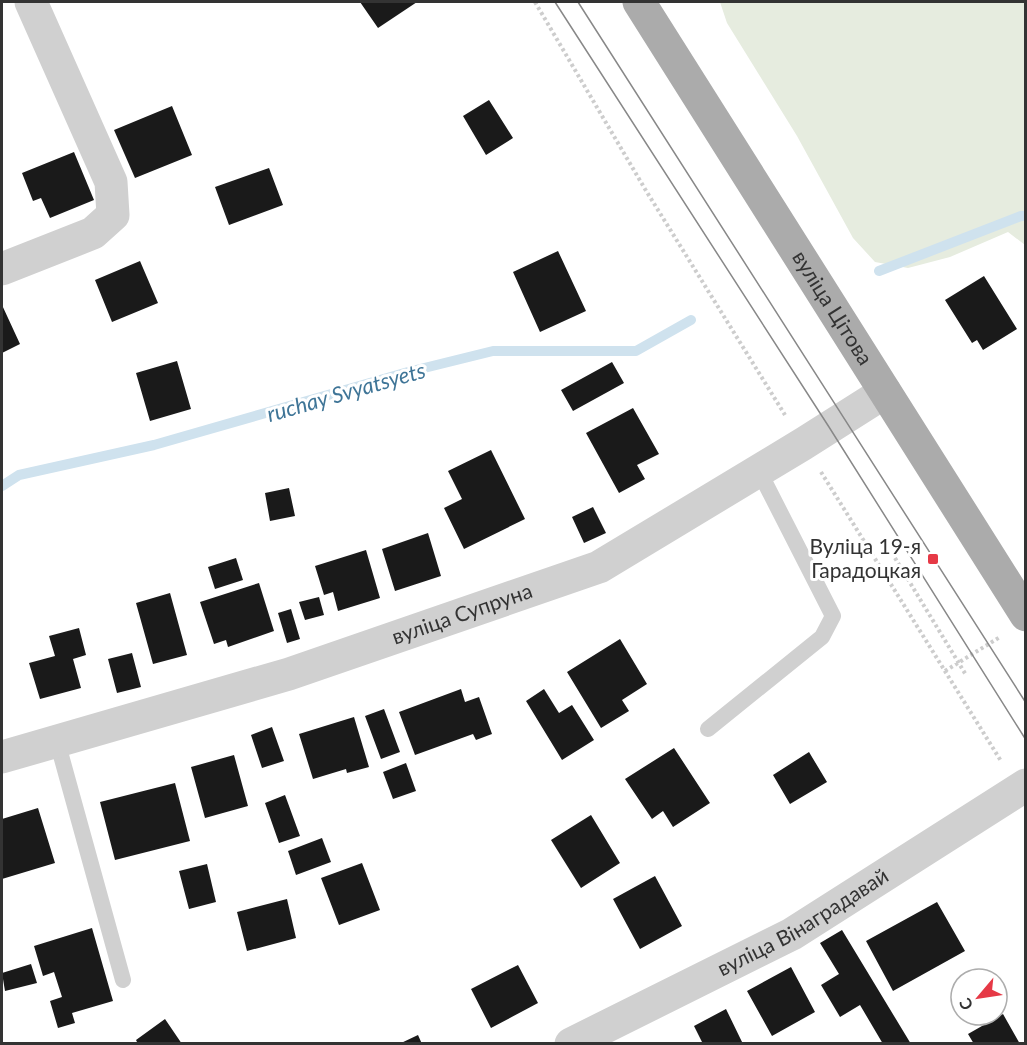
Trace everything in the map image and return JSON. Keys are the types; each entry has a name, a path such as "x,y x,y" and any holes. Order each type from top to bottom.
{"main road":[{"name":"вуліца Цітова","path":"639,2 1026,615"}],"street":[{"path":"2,269 93,233 113,215 111,182 31,2"},
{"name":"вуліца Супруна","path":"2,757 289,674 599,567 885,392"},
{"name":"вуліца Вінаградавай","path":"571,1044 792,934 1022,787"}],"lane":[{"path":"708,729 822,637 833,616 759,471"},
{"path":"57,741 123,980"}],"path":[{"path":"535,2 645,189 803,444 945,671 1022,787"},
{"path":"895,558 966,675"},
{"path":"945,671 998,638"}],"shaded area":[{"path":"720,2 1025,2 1025,245 1008,232 950,257 908,268 875,262 853,238 797,136 727,23"}],"building":[{"path":"360,2 417,2 378,28"},
{"path":"489,100 513,138 486,155 463,116"},
{"path":"172,106 192,155 135,178 114,130"},
{"path":"74,152 94,200 50,218 41,198 33,201 22,173"},
{"path":"269,168 283,205 229,225 215,187"},
{"path":"558,251 586,311 540,332 513,272"},
{"path":"140,261 158,303 112,322 95,280"},
{"path":"984,276 1017,329 983,350 977,340 972,343 945,300"},
{"path":"2,305 20,344 2,353"},
{"path":"177,361 191,409 150,421 136,373"},
{"path":"612,362 624,383 573,411 561,390"},
{"path":"633,408 659,454 637,465 645,479 619,493 586,433"},
{"path":"491,450 525,519 464,549 444,508 462,499 448,471"},
{"path":"289,488 295,516 270,521 265,493"},
{"path":"593,507 606,533 584,543 572,517"},
{"path":"428,533 441,576 395,591 382,549"},
{"path":"366,550 380,598 338,611 333,592 324,595 315,566"},
{"path":"236,558 243,580 215,589 208,567"},
{"path":"259,583 274,631 228,647 226,640 214,644 200,602"},
{"path":"170,593 187,655 153,664 136,603"},
{"path":"319,597 324,615 305,620 299,602"},
{"path":"291,609 300,639 287,643 278,613"},
{"path":"79,628 86,655 73,659 81,688 40,699 29,663 55,656 49,636"},
{"path":"620,639 647,684 622,700 629,711 601,728 567,672"},
{"path":"132,653 141,687 117,693 108,659"},
{"path":"461,689 465,702 479,697 492,734 476,740 473,734 415,755 399,712"},
{"path":"544,689 559,713 572,705 594,740 562,760 526,701"},
{"path":"384,709 400,752 381,759 365,716"},
{"path":"354,717 369,767 347,773 346,769 313,779 299,734"},
{"path":"272,727 284,761 262,768 251,735"},
{"path":"674,748 710,803 673,827 663,811 652,819 625,779"},
{"path":"809,752 827,782 790,804 773,775"},
{"path":"234,755 248,806 205,818 191,767"},
{"path":"406,763 416,791 393,799 383,772"},
{"path":"175,783 190,841 115,860 100,802"},
{"path":"285,795 300,836 279,843 265,803"},
{"path":"38,808 55,863 2,879 2,819"},
{"path":"591,815 620,863 581,888 551,840"},
{"path":"322,838 331,862 296,875 288,851"},
{"path":"362,863 380,910 339,925 321,878"},
{"path":"207,864 216,902 189,909 179,871"},
{"path":"655,876 682,926 640,949 613,899"},
{"path":"287,899 296,938 247,951 237,912"},
{"path":"937,902 965,951 893,991 866,941"},
{"path":"92,928 113,1001 72,1013 75,1023 58,1028 50,1001 62,997 54,972 43,976 34,946"},
{"path":"842,930 911,1044 883,1044 860,1005 840,1017 821,985 839,974 820,943"},
{"path":"31,964 37,983 5,991 2,973"},
{"path":"518,965 538,1003 491,1028 471,989"},
{"path":"791,967 815,1012 772,1036 747,991"},
{"path":"726,1009 743,1044 703,1044 694,1026"},
{"path":"165,1019 182,1044 138,1044 136,1040"},
{"path":"1009,1025 1020,1044 974,1044 968,1034 980,1027 1009,1027"},
{"path":"418,1035 422,1044 399,1044"}],"waterway":[{"name":"ruchay Svyatsyets","path":"879,271 1026,216"},
{"name":"ruchay Svyatsyets","path":"2,486 19,475 154,445 408,372 493,351 636,351 691,320"}],"tram line":[{"path":"555,2 829,427 1026,740"},
{"path":"578,2 1026,703"}],"place":[{"name":"Вуліца 19-я Гарадоцкая","path":"933,559"}]}
